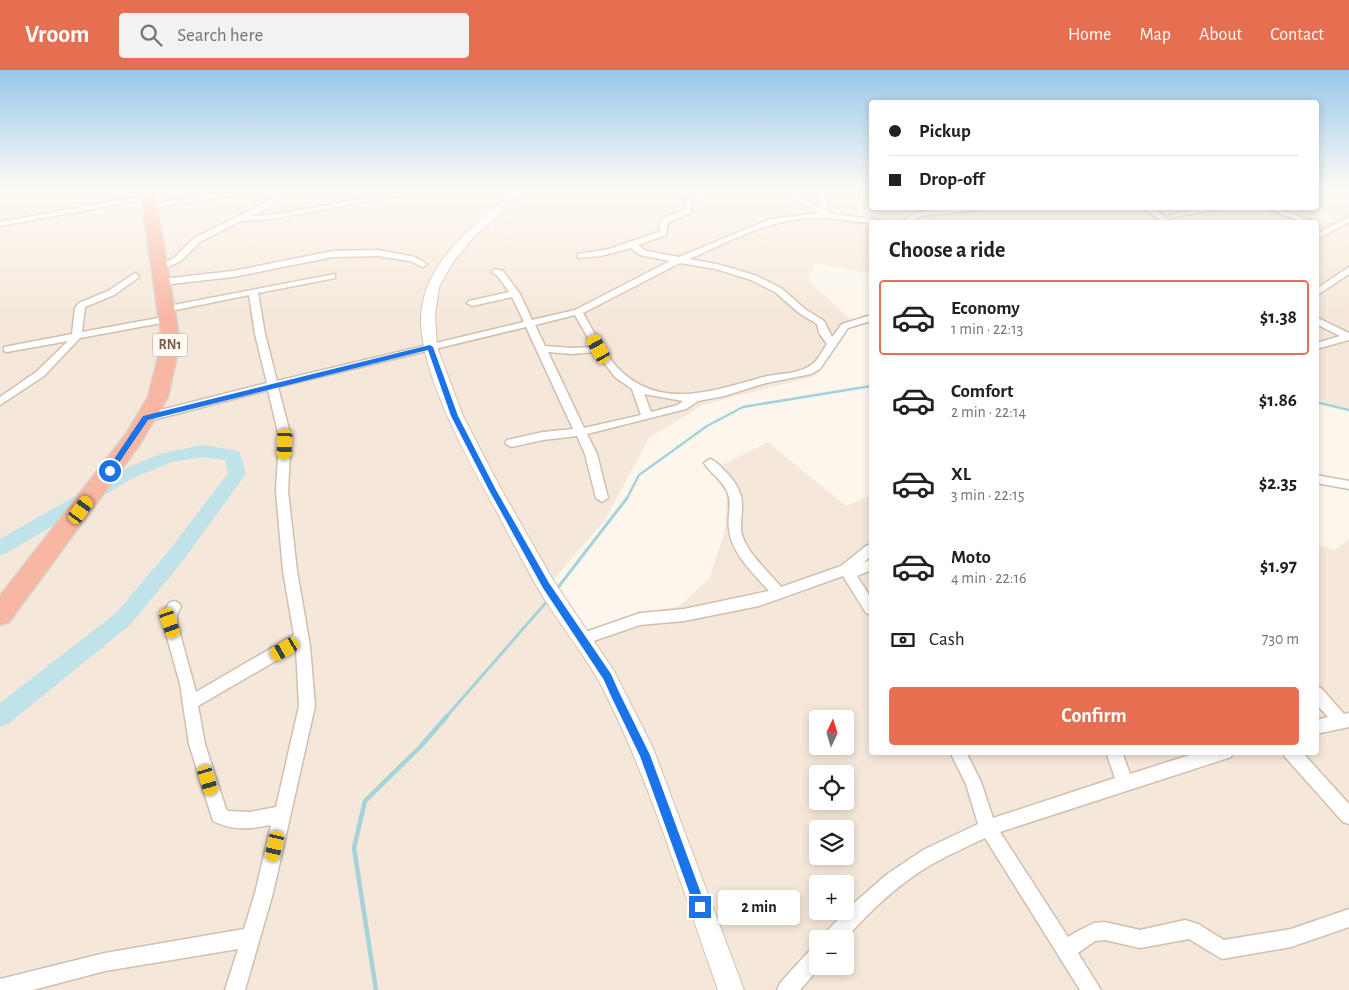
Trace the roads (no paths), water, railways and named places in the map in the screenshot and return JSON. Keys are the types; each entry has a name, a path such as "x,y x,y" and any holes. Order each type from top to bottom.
{"highway":[{"name":"RN1","path":"0,615 133,440 158,397 171,342 157,233"}],"main road":[{"path":"472,233 448,261 433,287 428,316 430,347 455,416 493,490 546,585 607,677 645,755 731,990"}],"street":[{"path":"161,274 178,260 192,244 213,233"},
{"path":"581,256 594,256 659,236 663,233"},
{"path":"145,418 273,385 578,312 681,259 744,233"},
{"path":"632,245 643,253 722,268 754,278 775,288 822,323 824,333 832,344"},
{"path":"161,274 233,274 333,254 378,253 412,259 422,264"},
{"path":"1319,291 1349,270"},
{"path":"495,272 500,273 516,294 543,350 591,454 602,498"},
{"path":"0,402 40,374 78,335 80,308 82,305 111,293 135,276"},
{"path":"7,349 78,335 252,292 332,276"},
{"path":"235,990 252,937 283,814 307,706 302,638 290,571 283,500 285,437 260,334 252,292"},
{"path":"472,304 516,294"},
{"path":"578,312 599,349 620,376 637,388 692,399 720,394 764,380 807,372 816,367 848,324 869,319"},
{"path":"1319,322 1349,337"},
{"path":"1319,345 1349,337"},
{"path":"543,350 576,351 599,349"},
{"path":"637,388 646,417"},
{"path":"511,443 543,436 581,432 646,417 682,407 692,399"},
{"path":"710,463 727,480 732,488 736,505 733,524 744,550 778,593"},
{"path":"1319,479 1349,485"},
{"path":"847,572 869,551"},
{"path":"582,639 640,619 693,613 747,603 869,566"},
{"path":"847,572 869,606"},
{"path":"174,607 170,614 170,623 191,702 198,744 219,815 226,820 239,821 283,814"},
{"path":"191,702 302,638"},
{"path":"1319,696 1345,720"},
{"path":"1319,726 1345,720"},
{"path":"960,755 973,782 988,828 1067,950 1090,990"},
{"path":"1115,755 1125,783"},
{"path":"841,930 858,910 892,881 929,856 988,828 1215,755"},
{"path":"1294,755 1349,816"},
{"path":"1067,950 1094,932 1105,931 1140,939 1186,929 1192,930 1222,950 1291,938 1349,918"},
{"path":"0,989 105,962 252,937"},
{"path":"787,990 809,966"}],"waterway":[{"path":"626,500 639,475 707,426 743,407 869,386"},
{"path":"1319,403 1349,410"},
{"path":"0,548 127,474 169,457 203,451 233,455 237,474 175,557 123,619 0,717"},
{"path":"556,590 627,498"},
{"path":"446,717 549,599"},
{"path":"376,990 354,848 365,801 420,747 447,716"}]}
